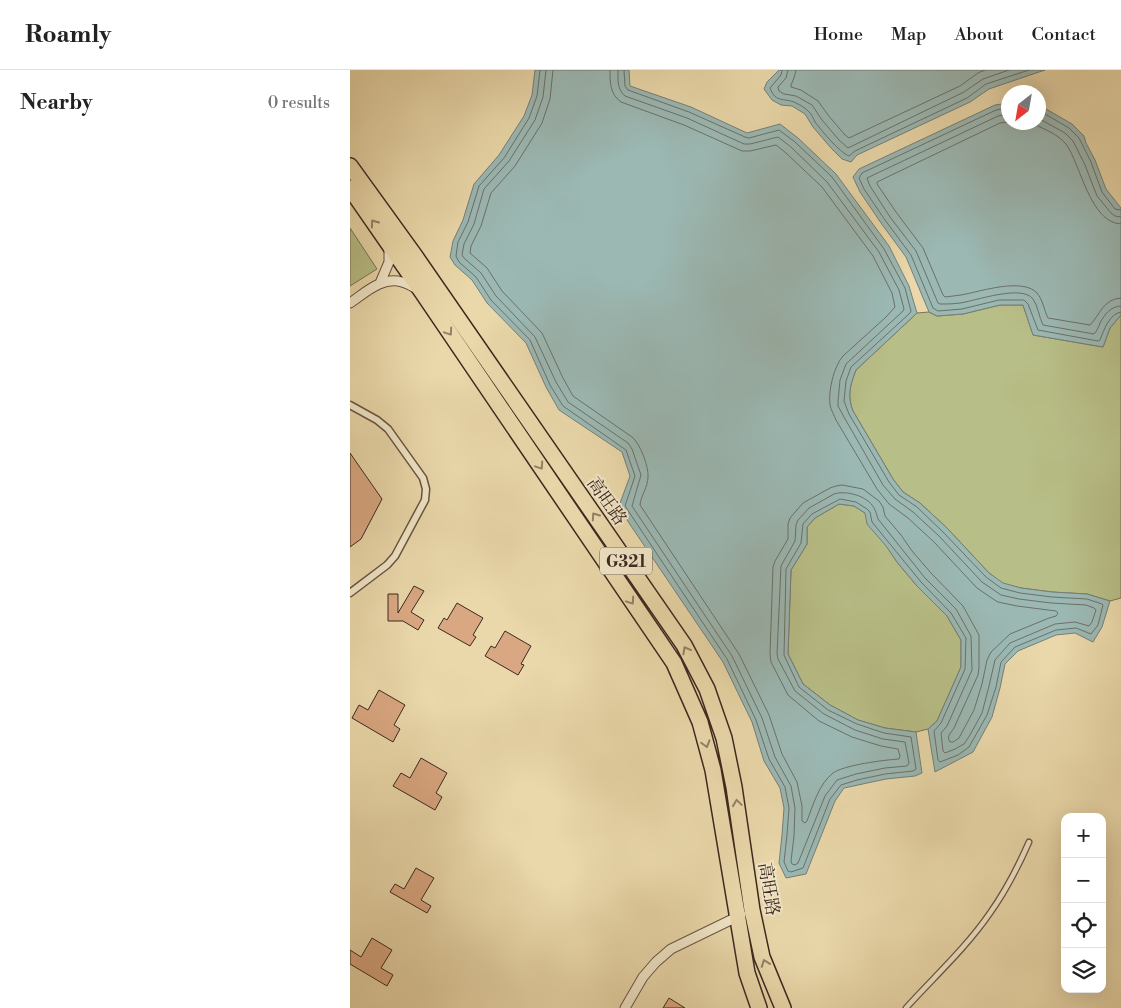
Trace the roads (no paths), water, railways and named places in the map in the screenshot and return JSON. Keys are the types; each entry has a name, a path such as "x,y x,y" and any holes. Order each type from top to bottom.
{"highway":[{"name":"高旺路","path":"350,166 415,256 684,645 707,689 724,738 734,787 752,910 762,957 783,1008"},
{"name":"高旺路","path":"350,188 674,664 700,722 713,770 747,973 760,1008"}],"street":[{"path":"380,283 389,262 389,244"},
{"path":"350,303 380,283 402,282 422,292"},
{"path":"350,405 377,420 388,429 423,478 426,489 425,500 395,556 350,593"},
{"path":"626,1008 643,977 671,948 752,910"}],"lane":[{"path":"906,1008 966,944 990,913 1028,842"}],"water":[{"path":"535,70 629,70 630,86 691,107 747,133 780,124 798,138 836,174 889,246 909,286 917,313 856,370 850,391 853,411 893,479 903,492 920,503 947,528 989,573 1003,583 1021,588 1087,594 1110,601 1102,627 1093,642 1075,633 1056,635 1018,651 1005,664 992,717 973,752 935,772 928,729 937,721 961,667 961,640 947,616 917,586 867,524 865,513 854,506 839,504 815,518 807,527 807,544 791,570 788,654 803,684 830,705 858,720 885,728 916,732 922,773 915,776 886,779 844,788 835,801 806,874 786,878 779,863 784,808 780,788 764,761 752,722 723,662 619,506 630,476 622,452 559,410 526,343 487,303 472,280 455,265 450,257 453,241 463,220 474,184 499,155 524,116 532,95"},
{"path":"779,70 1045,70 989,89 970,102 857,155 851,162 842,159 831,148 813,127 805,114 792,106 781,105 772,100 764,89 767,82"},
{"path":"1001,104 1001,130 1046,130 1046,109 1072,124 1084,136 1106,189 1121,208 1121,315 1110,328 1103,347 1033,335 1023,305 1000,305 963,314 937,316 929,312 906,257 860,192 853,177 859,169 995,105"}]}
